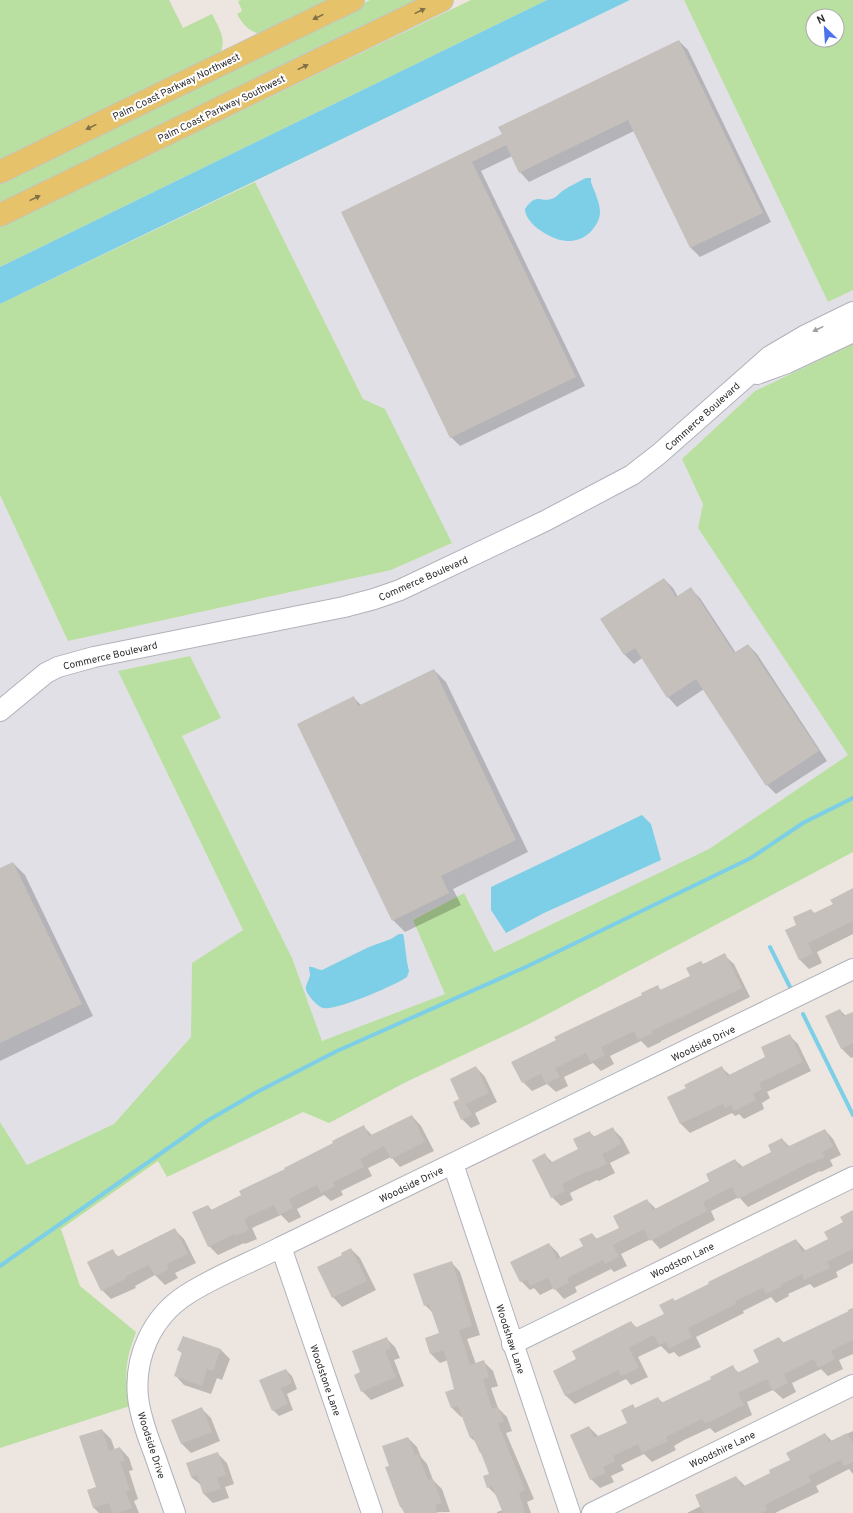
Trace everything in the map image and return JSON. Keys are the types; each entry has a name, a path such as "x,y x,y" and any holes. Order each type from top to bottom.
{"main road":[{"name":"Palm Coast Parkway Northwest","path":"0,172 353,0"},
{"name":"Palm Coast Parkway Southwest","path":"0,215 442,0"}],"street":[{"name":"Commerce Boulevard","path":"0,711 40,677 58,667 344,606 374,599 400,590 545,521 632,475 659,454 770,356 784,347 853,312"},
{"name":"Commerce Boulevard","path":"742,380 787,363 853,332"},
{"name":"Woodside Drive","path":"175,1513 146,1430 138,1397 139,1369 146,1342 153,1329 173,1305 186,1296 281,1247 853,970"},
{"name":"Woodshaw Lane","path":"453,1164 512,1344 570,1513"},
{"name":"Woodston Lane","path":"512,1344 853,1177"},
{"name":"Woodstone Lane","path":"281,1247 372,1513"},
{"name":"Woodshire Lane","path":"592,1513 853,1385"}],"shaded area":[{"path":"630,0 684,0 828,302 853,290 853,344 755,391 682,459 703,504 698,528 848,755 709,849 494,952 464,893 413,919 445,994 322,1041 292,958 182,736 221,718 190,656 118,671 243,930 192,963 191,1037 114,1124 27,1165 0,1122 0,495 68,641 391,570 452,543 385,409 363,399 255,182"}],"green space":[{"path":"0,0 169,0 183,28 212,14 221,34 223,43 222,49 220,54 0,164"},
{"path":"336,0 259,34 246,27 237,14 242,11 238,1"},
{"path":"370,0 425,0 0,207 0,180"},
{"path":"471,0 547,0 0,267 0,227"},
{"path":"684,0 853,0 853,290 828,302"},
{"path":"255,182 363,399 385,409 452,543 391,570 68,641 0,495 0,304"},
{"path":"853,344 853,852 529,1024 406,1082 329,1123 303,1112 167,1177 158,1161 61,1229 80,1286 136,1332 128,1360 126,1377 133,1405 0,1448 0,1122 27,1165 114,1124 191,1037 192,963 243,930 118,671 190,656 221,718 182,736 292,958 322,1041 445,994 413,920 464,893 494,952 709,849 848,755 698,528 703,504 682,459 755,391"}],"water":[{"path":"547,0 630,0 0,304 0,267"},
{"path":"586,178 591,178 600,208 597,223 589,234 576,240 563,241 549,236 530,221 526,215 525,209 529,204 536,199 546,200 554,198 567,188"},
{"path":"642,815 651,824 661,860 544,913 506,933 491,910 491,887"},
{"path":"399,934 403,934 404,938 409,971 407,977 366,997 330,1008 321,1007 309,995 306,988 310,975 309,967 322,970"}],"building":[{"path":"679,40 763,213 690,248 628,120 519,173 506,145 472,162 576,377 450,438 341,212 502,134 498,127"},
{"path":"664,578 676,597 691,587 734,653 748,644 819,751 766,786 696,679 667,698 635,648 624,655 600,619"},
{"path":"434,669 516,840 441,876 449,893 392,921 297,724 354,696 358,706"},
{"path":"13,862 82,1004 0,1043 0,868"},
{"path":"853,888 853,921 808,943 813,954 799,960 785,930 796,925 793,917 811,909 814,913 833,904 830,900"},
{"path":"725,953 742,988 652,1031 653,1033 638,1040 634,1031 601,1047 605,1055 591,1062 586,1053 555,1068 560,1077 546,1084 541,1074 522,1083 511,1062 556,1040 554,1037 642,995 641,993 658,985 660,990 690,976 686,968 701,961 703,964"},
{"path":"840,1009 843,1016 853,1012 853,1043 841,1049 825,1016"},
{"path":"790,1034 803,1062 759,1083 762,1089 753,1094 756,1100 734,1111 731,1105 725,1108 723,1104 680,1124 667,1097 686,1088 684,1085 722,1066 727,1076 765,1057 761,1047"},
{"path":"476,1066 489,1093 466,1104 472,1115 461,1120 453,1102 459,1099 450,1079"},
{"path":"412,1115 425,1142 391,1159 384,1146 360,1159 364,1167 333,1182 335,1186 321,1193 317,1185 289,1199 293,1208 279,1215 274,1205 244,1219 249,1230 235,1236 234,1234 208,1247 192,1212 208,1205 211,1210 241,1195 239,1191 285,1169 284,1168 333,1143 332,1141 364,1125 369,1136"},
{"path":"613,1127 621,1144 602,1154 607,1164 589,1172 588,1171 562,1184 565,1191 551,1198 532,1160 545,1153 550,1163 578,1149 573,1139 590,1131 593,1137"},
{"path":"825,1129 833,1146 822,1152 825,1157 812,1163 811,1162 738,1199 732,1187 703,1202 707,1211 650,1241 644,1229 613,1245 619,1257 605,1264 603,1260 567,1278 569,1283 554,1290 548,1278 530,1286 527,1279 520,1282 510,1262 549,1243 557,1259 583,1246 579,1239 592,1233 596,1239 619,1228 613,1216 647,1199 653,1210 709,1181 706,1174 735,1159 740,1168 771,1152 768,1145 782,1138 787,1147"},
{"path":"853,1210 853,1249 827,1262 830,1268 804,1280 802,1274 766,1294 763,1288 735,1301 736,1304 688,1328 692,1337 669,1349 666,1342 659,1345 654,1335 629,1348 639,1368 621,1376 618,1370 565,1396 553,1371 576,1359 572,1351 631,1321 635,1328 664,1314 659,1305 673,1298 674,1301 709,1284 708,1282 796,1239 802,1252 828,1239 824,1232 843,1222 840,1217"},
{"path":"175,1228 188,1254 167,1264 169,1269 155,1276 149,1265 126,1276 127,1278 101,1291 87,1262 113,1249 117,1257"},
{"path":"351,1248 367,1281 332,1298 317,1267 342,1255 341,1253"},
{"path":"452,1261 472,1326 459,1330 470,1365 484,1360 489,1377 483,1379 492,1409 498,1407 504,1421 498,1424 525,1490 519,1493 525,1513 503,1513 492,1486 487,1488 483,1476 489,1474 481,1453 473,1437 470,1438 458,1406 451,1408 445,1392 454,1389 444,1350 430,1354 425,1338 439,1333 429,1304 424,1306 413,1274"},
{"path":"853,1309 853,1340 831,1351 835,1359 818,1368 814,1359 784,1374 788,1383 773,1391 767,1379 738,1393 744,1405 705,1424 702,1419 666,1437 668,1441 642,1453 638,1444 613,1456 615,1461 603,1467 606,1473 590,1480 570,1435 589,1426 594,1438 627,1423 621,1410 633,1404 635,1408 658,1397 661,1403 711,1379 710,1377 733,1365 737,1373 759,1362 753,1350 779,1337 782,1343"},
{"path":"183,1336 221,1349 213,1371 207,1369 202,1386 174,1376 182,1352 177,1350"},
{"path":"387,1337 391,1348 385,1351 396,1377 361,1392 354,1375 360,1372 352,1351"},
{"path":"286,1369 292,1383 281,1388 288,1404 272,1411 259,1380"},
{"path":"202,1407 212,1432 181,1444 171,1420"},
{"path":"102,1429 109,1451 120,1447 125,1461 120,1462 130,1490 126,1492 132,1508 117,1513 112,1513 109,1503 93,1508 87,1490 96,1487 79,1436"},
{"path":"825,1433 829,1442 847,1433 853,1444 853,1462 844,1466 841,1460 808,1476 811,1482 765,1505 767,1510 761,1513 703,1513 695,1495 736,1476 742,1487 770,1473 769,1470 790,1460 786,1453"},
{"path":"408,1437 415,1455 418,1454 428,1480 433,1479 442,1503 435,1505 437,1513 404,1513 402,1507 400,1507 385,1467 389,1466 382,1446"},
{"path":"218,1452 226,1475 217,1478 221,1489 203,1494 197,1475 191,1477 186,1463"}],"waterway":[{"path":"0,1266 207,1121 257,1092 337,1051 528,966 751,858 803,823 853,798"},
{"path":"770,947 790,987"},
{"path":"803,1014 853,1115"}]}
